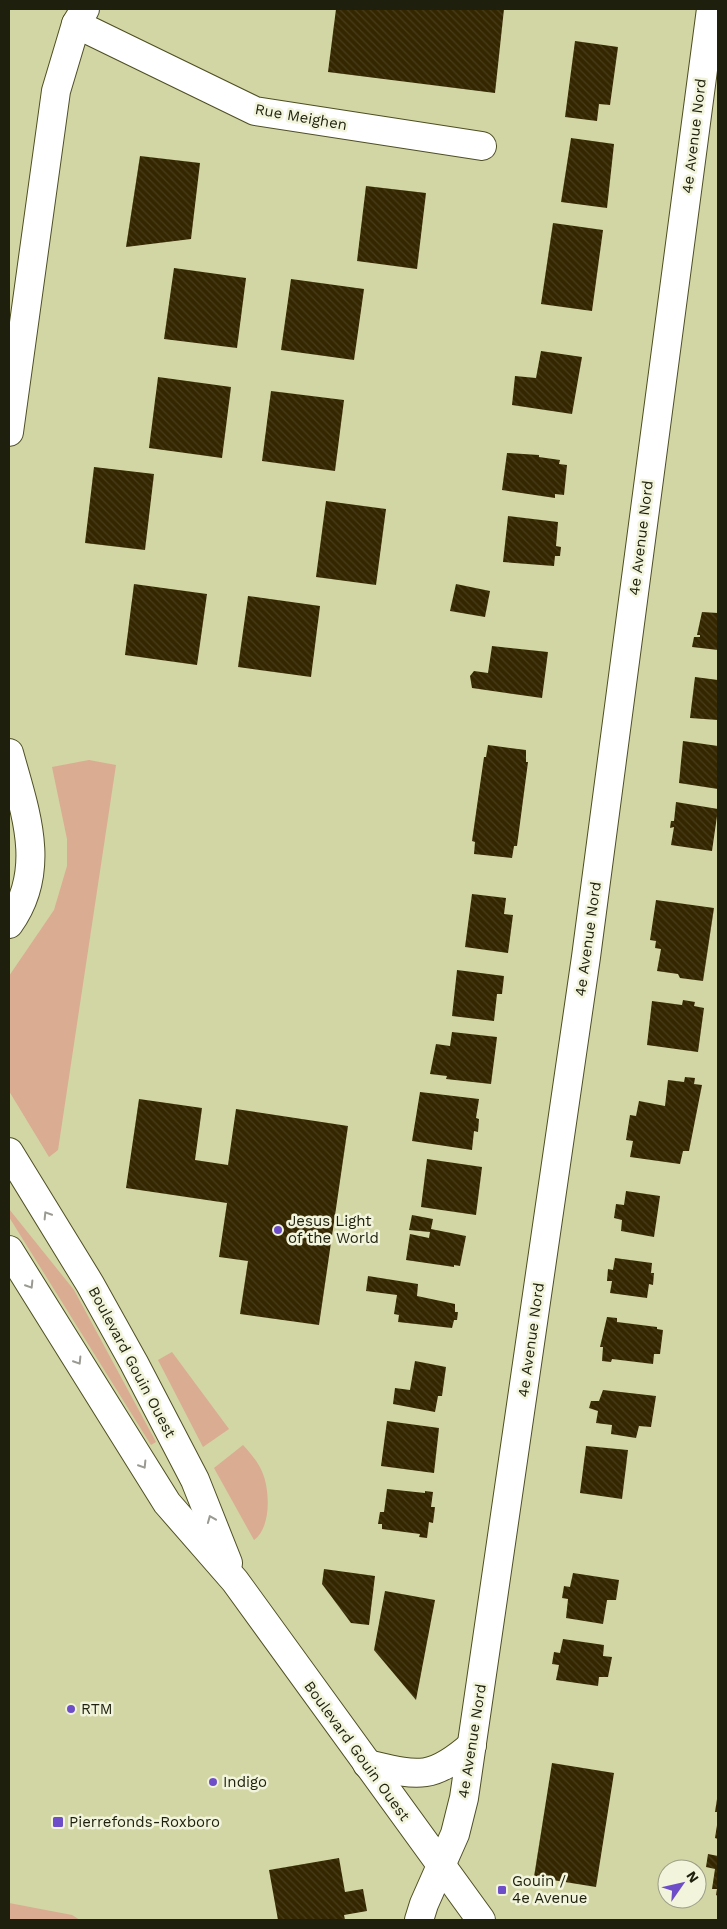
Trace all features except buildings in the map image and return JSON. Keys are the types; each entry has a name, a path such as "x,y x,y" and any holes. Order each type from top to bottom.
{"street":[{"name":"4e Avenue Nord","path":"419,1920 458,1824 472,1745 586,956 711,9"},
{"name":"Rue Meighen","path":"9,432 56,91 80,16 255,111 482,146"},
{"path":"9,753 26,813 31,850 27,889 9,924"},
{"name":"Boulevard Gouin Ouest","path":"9,1152 90,1284 134,1364 195,1480 235,1581"},
{"name":"Boulevard Gouin Ouest","path":"9,1250 167,1503 235,1581 481,1920"},
{"path":"367,1764 407,1773 422,1773 444,1768 472,1745"}],"shaded area":[{"path":"89,760 116,765 58,1150 49,1157 9,1091 9,976 54,910 67,866 67,839 52,767"},
{"path":"9,1209 74,1290 156,1442 151,1445 9,1217"},
{"path":"172,1352 229,1429 203,1447 158,1360"},
{"path":"243,1445 259,1466 267,1490 268,1509 264,1527 254,1540 214,1468"},
{"path":"9,1903 72,1915 80,1920 9,1920"}],"place":[{"name":"Jesus Light of the World","path":"278,1230"},
{"name":"RTM","path":"71,1709"},
{"name":"Indigo","path":"213,1782"},
{"name":"Pierrefonds-Roxboro","path":"58,1822"},
{"name":"Gouin / 4e Avenue","path":"502,1890"}]}
